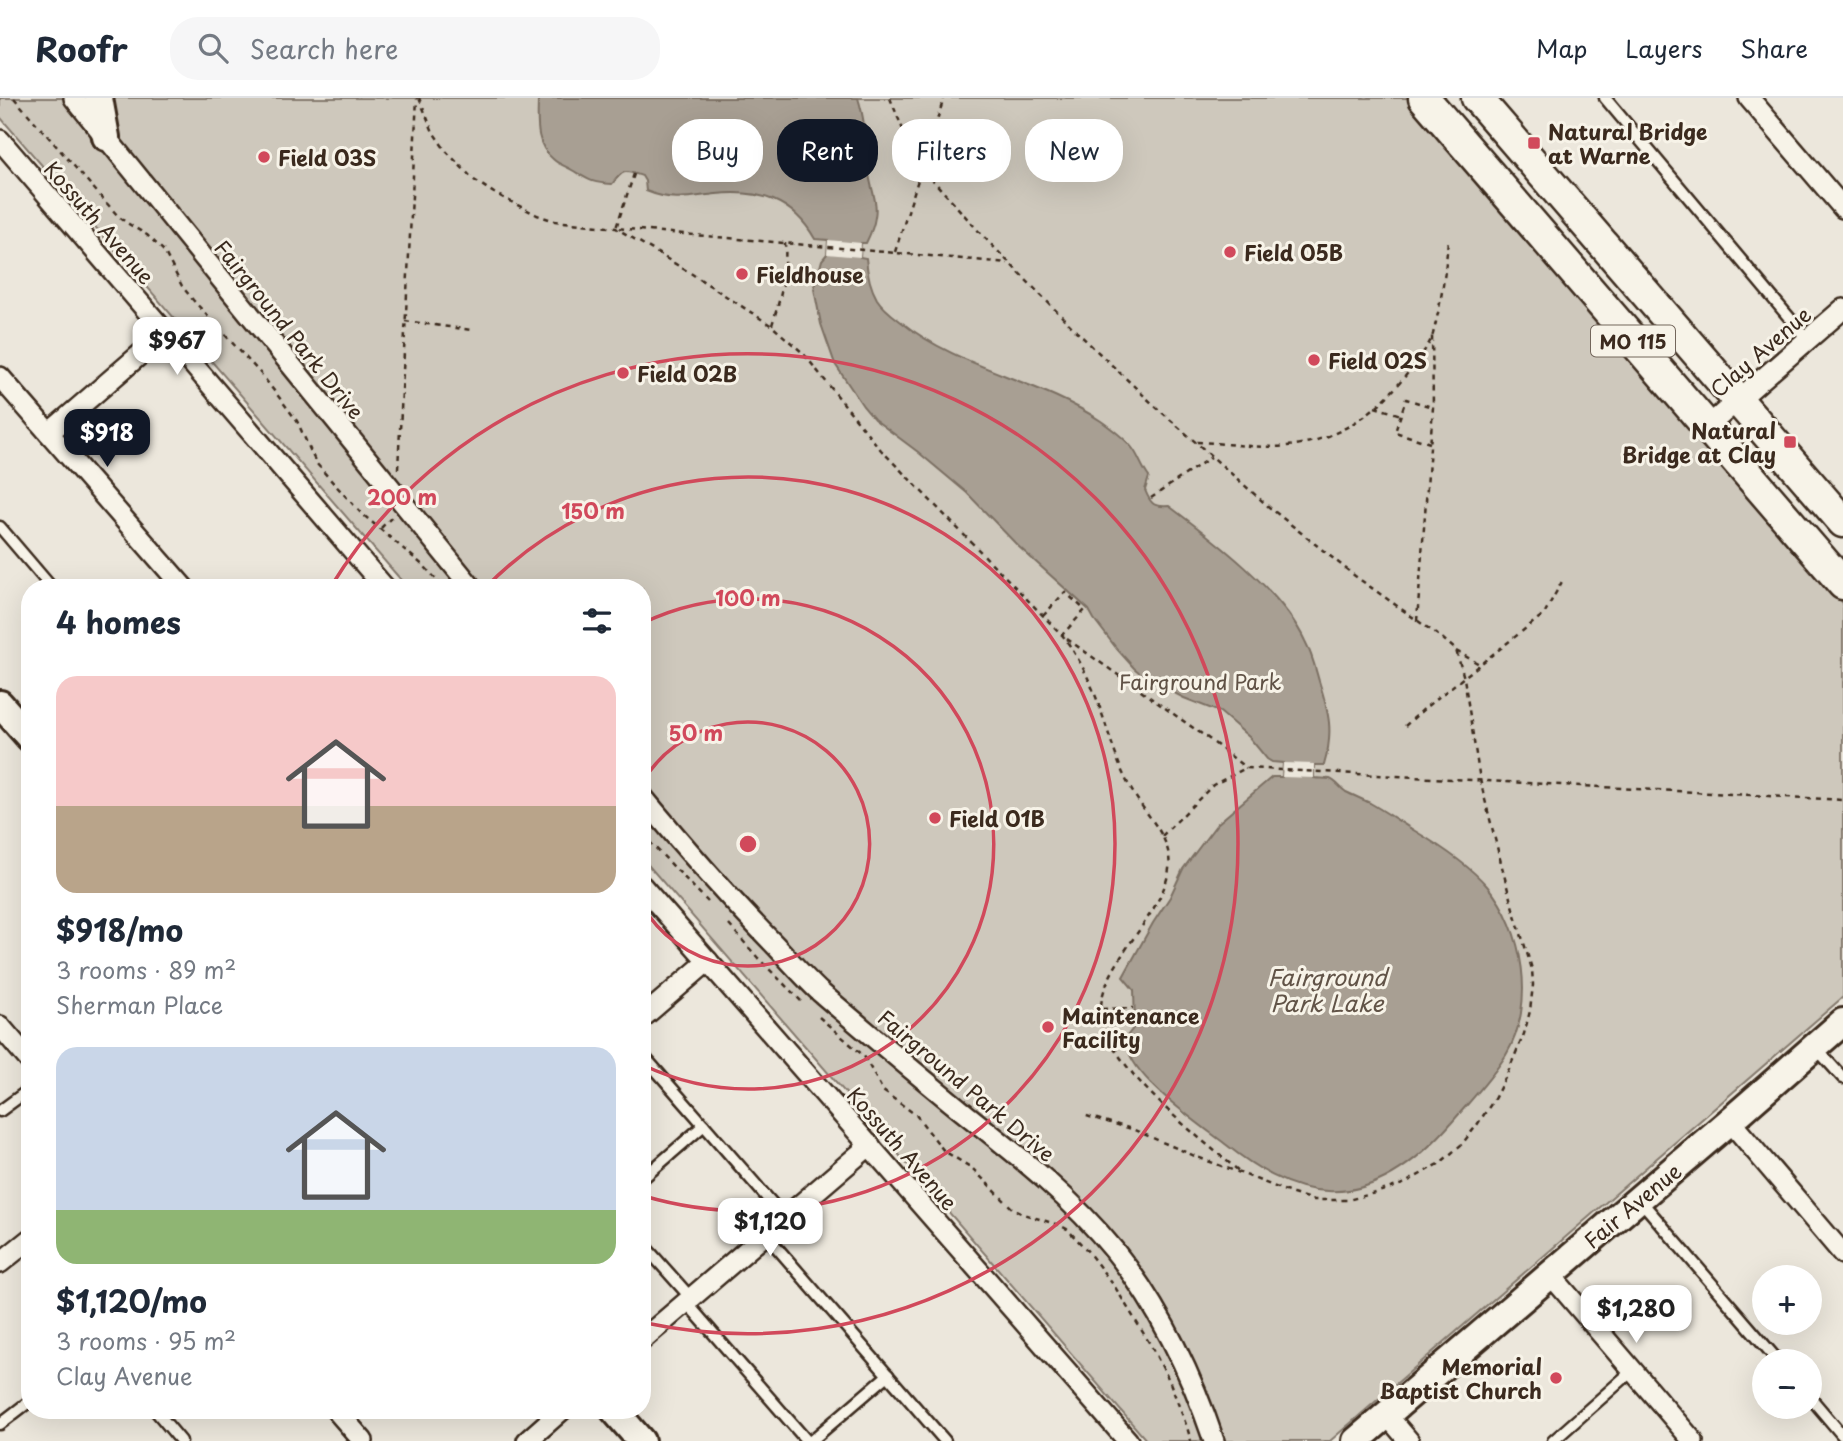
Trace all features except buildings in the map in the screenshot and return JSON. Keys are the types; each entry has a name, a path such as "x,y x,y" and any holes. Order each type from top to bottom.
{"main road":[{"name":"MO 115","path":"1424,98 1843,584"},
{"name":"MO 115","path":"1484,101 1843,522"},
{"path":"1581,280 1632,318 1700,392 1738,400"}],"street":[{"name":"Fairground Park Drive","path":"74,98 465,579"},
{"path":"99,98 106,137"},
{"path":"1749,98 1843,208"},
{"name":"Kossuth Avenue","path":"0,139 377,579"},
{"name":"Clay Avenue","path":"1707,427 1843,309"},
{"path":"49,433 165,333"},
{"path":"0,377 176,579"},
{"path":"0,704 21,728"},
{"name":"Fairground Park Drive","path":"651,807 747,916 817,989 1070,1201 1106,1241 1154,1307 1184,1364 1214,1441"},
{"name":"Kossuth Avenue","path":"651,896 1128,1441"},
{"path":"651,1010 708,961"},
{"name":"Fair Avenue","path":"1356,1441 1843,1022"},
{"path":"0,1026 21,1050"},
{"path":"1730,1121 1843,1254"},
{"path":"651,1332 870,1145"},
{"path":"0,1263 21,1246"},
{"path":"1549,1274 1693,1441"},
{"path":"1386,1414 1409,1441"},
{"path":"344,1419 363,1441"},
{"path":"527,1441 552,1419"},
{"path":"622,1419 641,1441"}],"lane":[{"path":"1605,98 1809,340"},
{"path":"0,527 44,579"},
{"path":"1815,1046 1843,1079"},
{"path":"651,1064 784,1217"},
{"path":"0,1111 21,1095"},
{"path":"651,1171 704,1125"},
{"path":"1639,1199 1768,1349"},
{"path":"766,1235 945,1441"},
{"path":"651,1254 809,1441 888,1375"},
{"path":"1553,1441 1632,1371"},
{"path":"0,1424 21,1408"},
{"path":"1822,1411 1843,1436"},
{"path":"163,1419 181,1441"}],"path":[{"path":"14,98 118,216 147,235 164,251 182,286 261,374 297,421 316,463 361,513 436,579"},
{"path":"418,98 433,132 446,151 474,180 537,215 555,221 1008,263"},
{"path":"397,474 418,98"},
{"path":"890,98 899,119"},
{"path":"937,119 944,98"},
{"path":"616,228 634,174"},
{"path":"895,253 918,182"},
{"path":"935,182 1008,263 1112,366 1195,442 1323,551 1456,650 1481,665"},
{"path":"616,228 772,326 803,353 881,450 1062,635 1076,654 1094,690 1126,780 1163,836 1168,849 1167,879 1112,975 1102,998 1101,1009 1108,1037 1127,1066 1151,1093 1243,1174"},
{"path":"1417,621 1433,407 1432,336 1444,280 1448,239"},
{"path":"772,326 784,286 785,243"},
{"path":"405,321 471,330"},
{"path":"1195,442 1285,446 1327,438 1347,428 1375,407 1404,378 1432,336"},
{"path":"1430,443 1395,432 1406,399 1433,407"},
{"path":"1375,407 1401,415"},
{"path":"1151,498 1212,457"},
{"path":"381,528 395,514"},
{"path":"1405,726 1544,614 1564,578"},
{"path":"1043,616 1066,592 1085,610 1062,635"},
{"path":"1062,635 1246,768"},
{"path":"1083,1115 1132,1129 1179,1150 1314,1200 1348,1200 1403,1184 1439,1164 1462,1144 1493,1101 1516,1055 1524,1034 1533,985 1528,956 1511,902 1480,780 1464,678 1456,650"},
{"path":"1163,836 1213,785 1246,768 1843,800"},
{"path":"651,843 707,901"},
{"path":"726,921 758,958 806,1005"},
{"path":"1101,1009 1133,1009"},
{"path":"816,1014 864,1056 883,1091 916,1115 944,1151 972,1168 1013,1209 1059,1224 1085,1248 1115,1287 1150,1344 1169,1380 1191,1441"}],"green space":[{"name":"Fairground Park","path":"0,98 1408,98 1843,603 1843,997 1330,1441 1147,1441 651,868 651,579 400,579 0,117"}],"water":[{"name":"Fairground Park Lake","path":"538,98 858,98 863,119 777,119 777,182 871,182 876,211 869,237 866,243 861,243 860,257 866,258 871,284 882,305 897,319 947,351 1077,407 1110,427 1126,441 1149,477 1145,490 1151,502 1169,506 1245,567 1280,603 1305,641 1328,713 1327,753 1324,765 1314,765 1314,778 1332,780 1346,792 1370,803 1434,843 1479,878 1500,904 1510,924 1522,968 1521,1014 1515,1035 1506,1055 1488,1080 1428,1148 1382,1180 1347,1190 1314,1190 1286,1182 1247,1160 1185,1114 1144,1076 1129,1052 1127,1036 1135,1026 1134,990 1123,977 1170,897 1183,869 1217,824 1272,777 1282,777 1283,763 1267,759 1249,737 1220,712 1147,679 1117,649 1089,610 1018,546 967,493 874,419 835,364 821,324 814,289 822,260 827,254 828,240 815,239 785,206 760,196 732,193 665,197 646,191 642,176 628,172 622,173 612,184 587,179 555,161 547,153 540,139"}],"pier":[{"path":"828,240 861,243 860,257 827,254"},
{"path":"1283,763 1314,764 1314,778 1282,777"}],"place":[{"name":"Natural Bridge at Warne","path":"1534,143"},
{"name":"Field 03S","path":"264,157"},
{"name":"Field 05B","path":"1230,252"},
{"name":"Fieldhouse","path":"742,274"},
{"name":"Field 02S","path":"1314,360"},
{"name":"Field 02B","path":"623,373"},
{"name":"Natural Bridge at Clay","path":"1790,442"},
{"name":"Field 01B","path":"935,818"},
{"name":"Maintenance Facility","path":"1048,1027"},
{"name":"Memorial Baptist Church","path":"1556,1378"}]}
